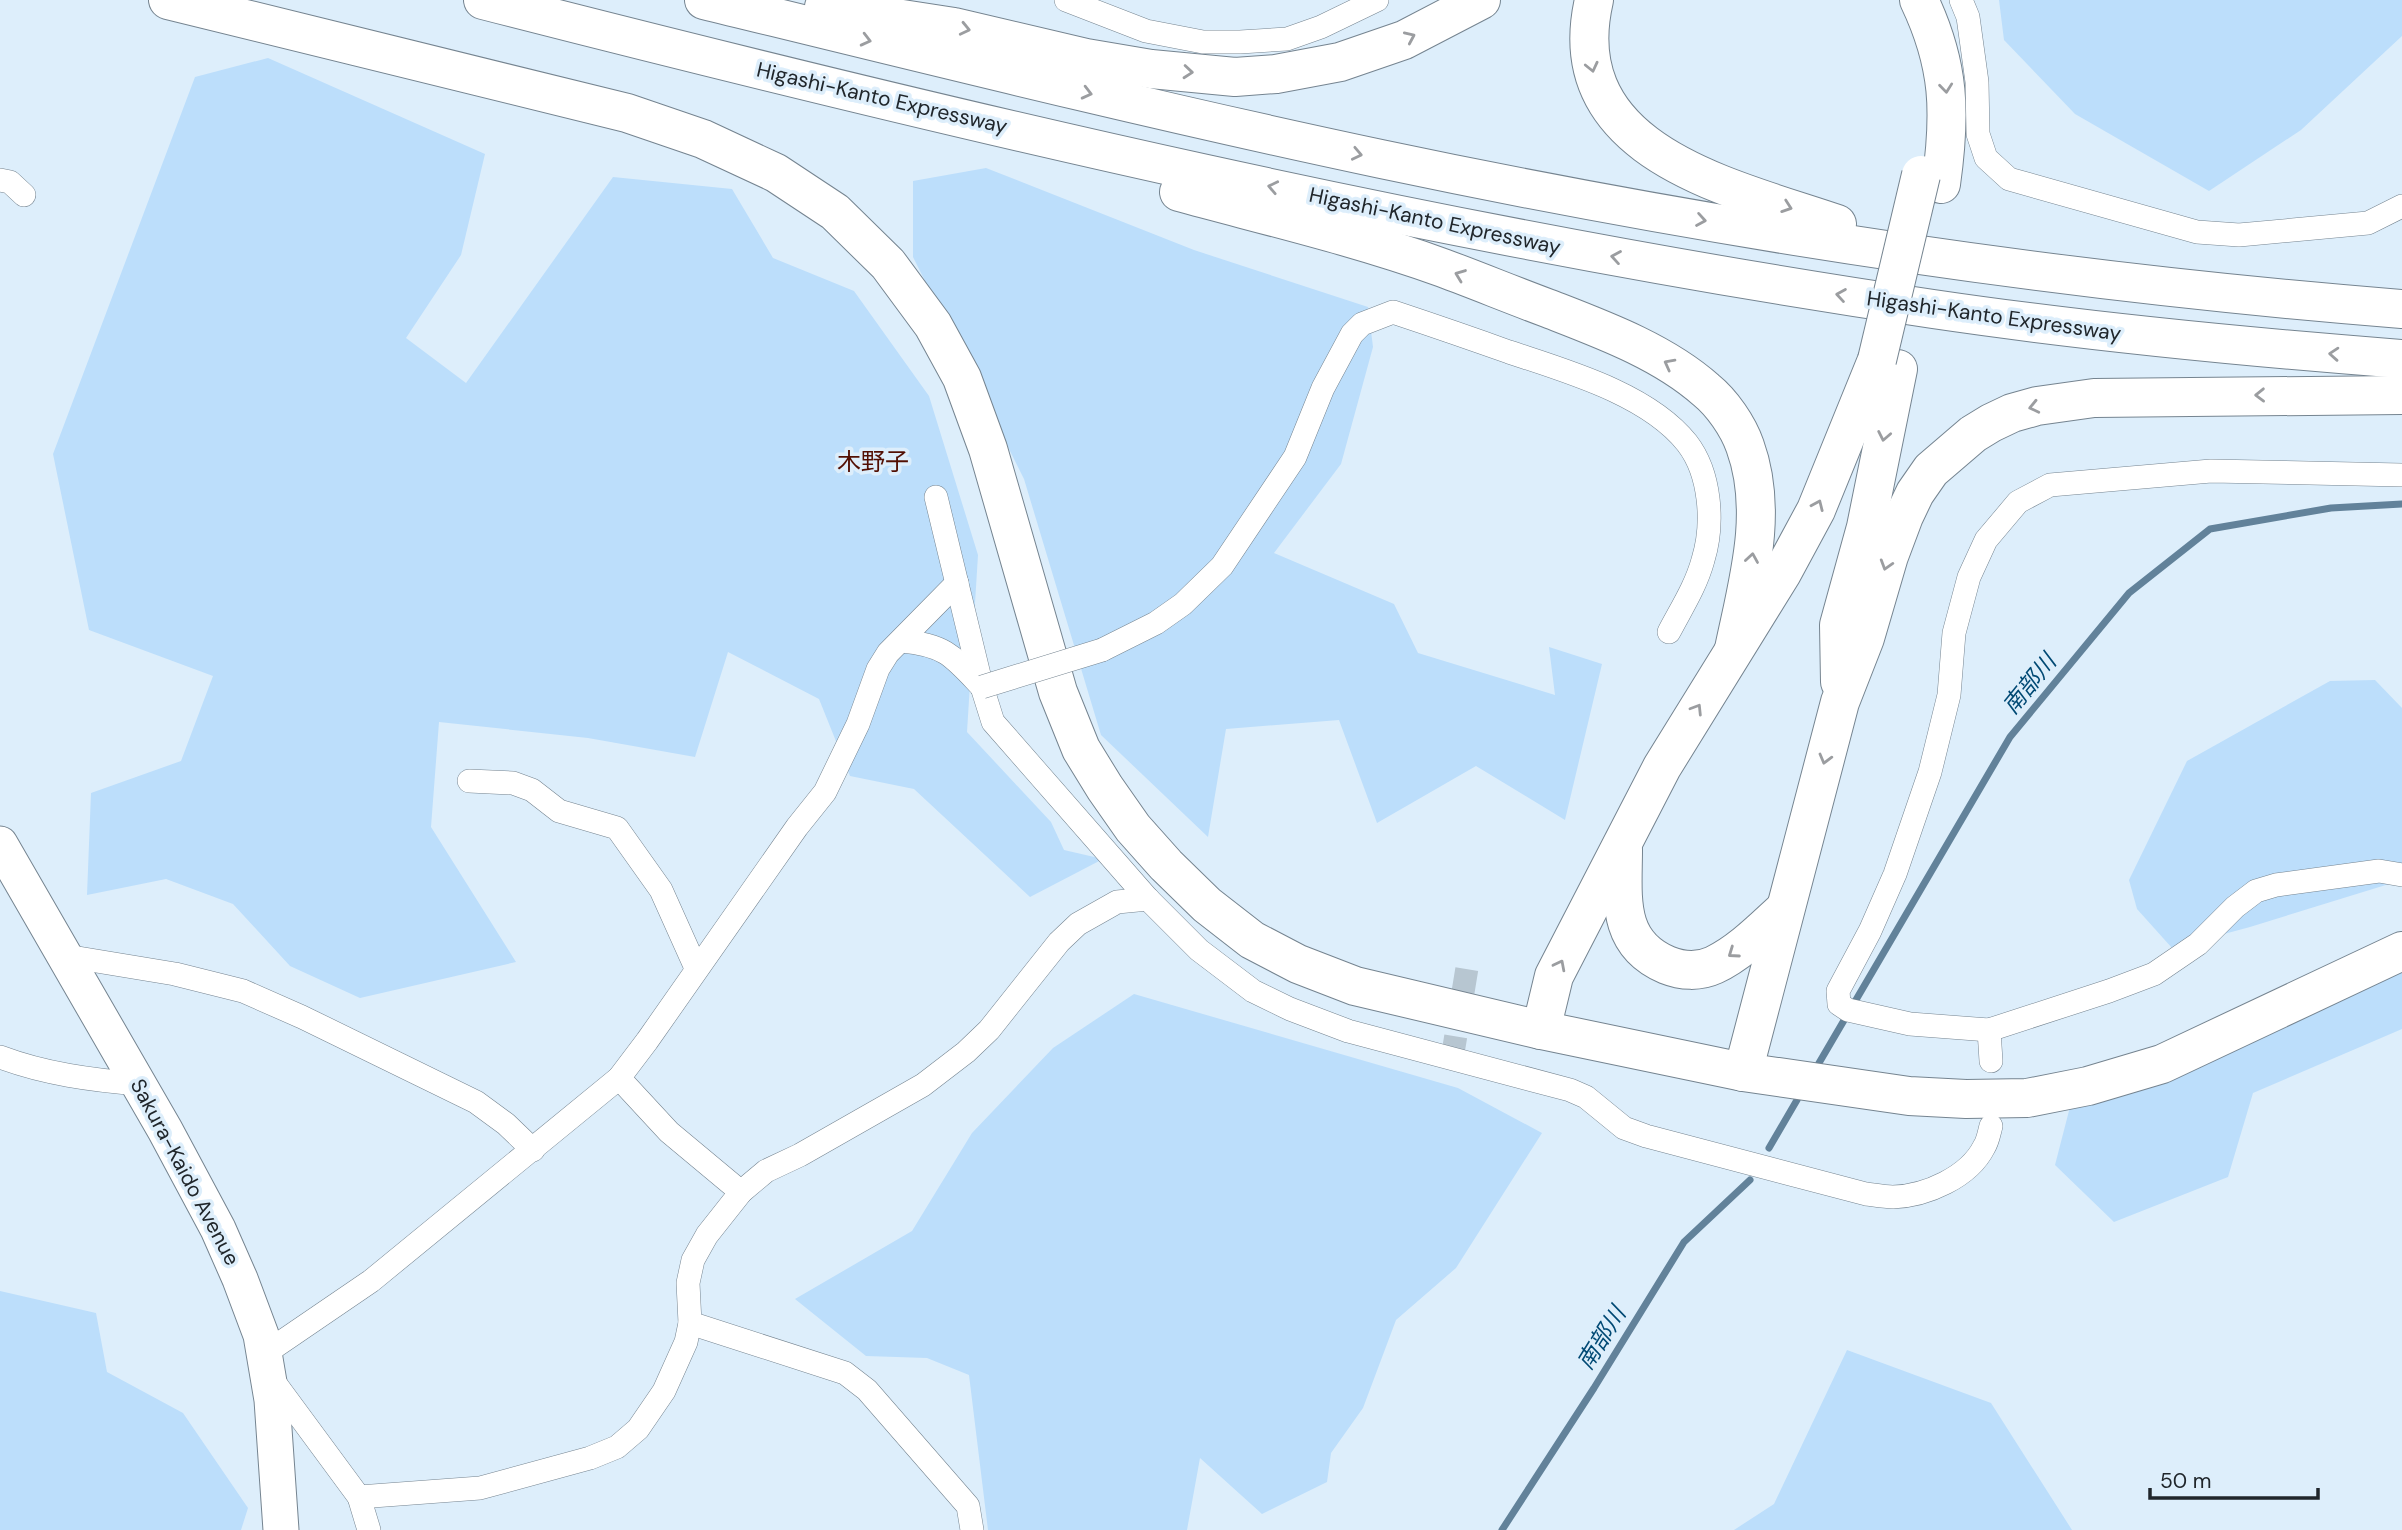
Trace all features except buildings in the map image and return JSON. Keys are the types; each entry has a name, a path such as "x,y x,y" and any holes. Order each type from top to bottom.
{"highway":[{"path":"168,0 627,113 703,139 776,173 835,212 888,264 933,325 962,378 988,449 1058,692 1081,748 1105,788 1133,828 1207,905 1252,940 1298,964 1355,986 1541,1030 1743,1072 1909,1096 1966,1100 2027,1098 2088,1086 2162,1064 2402,951"},
{"name":"Higashi-Kanto Expressway","path":"483,0 660,45 1158,163 1586,252 1936,310 2101,331 2402,359"},
{"path":"705,0 1168,113 1578,198 1944,258 2287,300 2402,309"},
{"path":"777,0 954,27 1099,60 1152,69 1235,76 1276,74 1340,62 1404,40 1481,0"},
{"path":"1594,0 1588,43 1590,62 1601,95 1616,117 1659,155 1721,184 1855,230 2105,279"},
{"path":"1892,0 1916,52 1931,179"},
{"path":"1840,702 1839,625 1867,527 1887,365 1931,179 1946,148 1947,92 1943,63 1919,0"},
{"path":"660,45 1396,253 1442,268 1593,327 1681,371 1708,391 1729,416 1744,443 1755,480 1756,527 1734,649"},
{"path":"1541,1030 1554,975 1623,841 1662,767 1783,573 1887,365"},
{"path":"1743,1072 1840,702 1865,638 1889,556 1915,493 1931,470 1952,450 1991,423 2012,413 2037,406 2094,398 2402,395"},
{"path":"1623,841 1623,903 1628,928 1645,952 1670,966 1684,970 1711,966 1737,951 1785,909"}],"main road":[{"name":"Sakura-Kaido Avenue","path":"0,844 139,1084 218,1229 261,1335 272,1400 281,1530"}],"street":[{"path":"1066,0 1146,31 1203,42 1240,43 1287,40 1377,0"},
{"path":"1961,0 1968,17 1977,82 1978,134 1986,158 2009,179 2197,232 2239,235 2368,223 2402,206"},
{"path":"0,180 10,182 24,195"},
{"path":"982,687 1102,650 1156,623 1183,604 1222,566 1295,457 1323,387 1352,334 1362,324 1393,312 1574,374 1635,402 1665,422 1687,443 1699,464 1707,492 1708,529 1704,560 1669,632"},
{"path":"2402,475 2211,471 2050,485 2018,502 1986,540 1969,577 1954,634 1949,695 1930,772 1895,874 1870,931 1838,991 1839,1004 1848,1010 1910,1024 1989,1030 2154,974 2198,944 2235,907 2256,891 2276,885 2379,871 2402,875"},
{"path":"936,498 993,722 1148,899 1199,950 1253,991 1290,1009 1348,1031 1570,1090 1586,1097 1623,1128 1866,1194 1893,1197 1919,1193 1946,1183 1974,1163 1985,1146 1991,1126"},
{"path":"369,1530 359,1497 266,1364 619,1078 797,827 825,792 858,724 878,669 888,653 957,583"},
{"path":"902,640 927,643 945,651 982,687"},
{"path":"469,781 513,783 533,790 559,811 617,828 661,890 696,968"},
{"path":"359,1497 480,1488 590,1458 617,1447 638,1429 664,1391 686,1342 690,1322 688,1283 693,1260 707,1234 741,1192 766,1171 800,1155 923,1085 966,1052 989,1030 1059,942 1078,924 1117,902 1148,899"},
{"path":"66,956 175,974 243,991 476,1102 506,1124 533,1150"},
{"path":"1989,1030 1991,1061"},
{"path":"0,1057 20,1065 86,1080 139,1084"},
{"path":"619,1078 669,1132 741,1192"},
{"path":"690,1322 845,1373 867,1390 968,1506 972,1530"}],"shaded area":[{"path":"1999,0 2402,0 2402,36 2301,130 2209,191 2075,114 2004,40"},
{"path":"268,58 485,154 461,255 406,338 466,383 613,177 732,189 773,258 854,291 929,396 978,555 967,732 1051,822 1064,850 1103,859 1030,897 914,789 850,776 819,699 728,652 695,757 588,738 439,722 431,827 516,962 360,998 290,966 233,904 166,879 87,895 91,793 181,761 213,676 89,630 53,454 195,77"},
{"path":"986,168 1194,250 1368,307 1373,347 1341,464 1274,553 1394,604 1418,653 1555,695 1549,647 1602,664 1565,820 1476,766 1377,823 1339,720 1226,729 1208,837 1101,735 1024,479 913,257 913,181"},
{"path":"2375,680 2402,708 2402,880 2172,948 2137,909 2129,880 2187,761 2330,681"},
{"path":"2402,972 2402,1029 2253,1093 2228,1177 2114,1222 2055,1165 2071,1103"},
{"path":"1134,994 1458,1088 1542,1133 1456,1268 1396,1320 1363,1408 1331,1453 1327,1482 1262,1514 1200,1458 1187,1530 988,1530 969,1375 927,1358 866,1356 795,1299 912,1231 972,1133 1053,1048"},
{"path":"0,1291 96,1313 107,1372 183,1413 248,1508 241,1530 0,1530"},
{"path":"1847,1350 1991,1403 2072,1530 1734,1530 1774,1504"}],"waterway":[{"name":"南部川","path":"1819,1063 2010,737 2129,593 2210,529 2331,508 2402,504"},
{"name":"南部川","path":"1769,1148 1797,1100"},
{"name":"南部川","path":"1502,1530 1684,1242 1750,1180"}],"tunnel":[{"path":"1452,1059 1467,968"}],"district":[{"name":"木野子","path":"873,462"}]}
